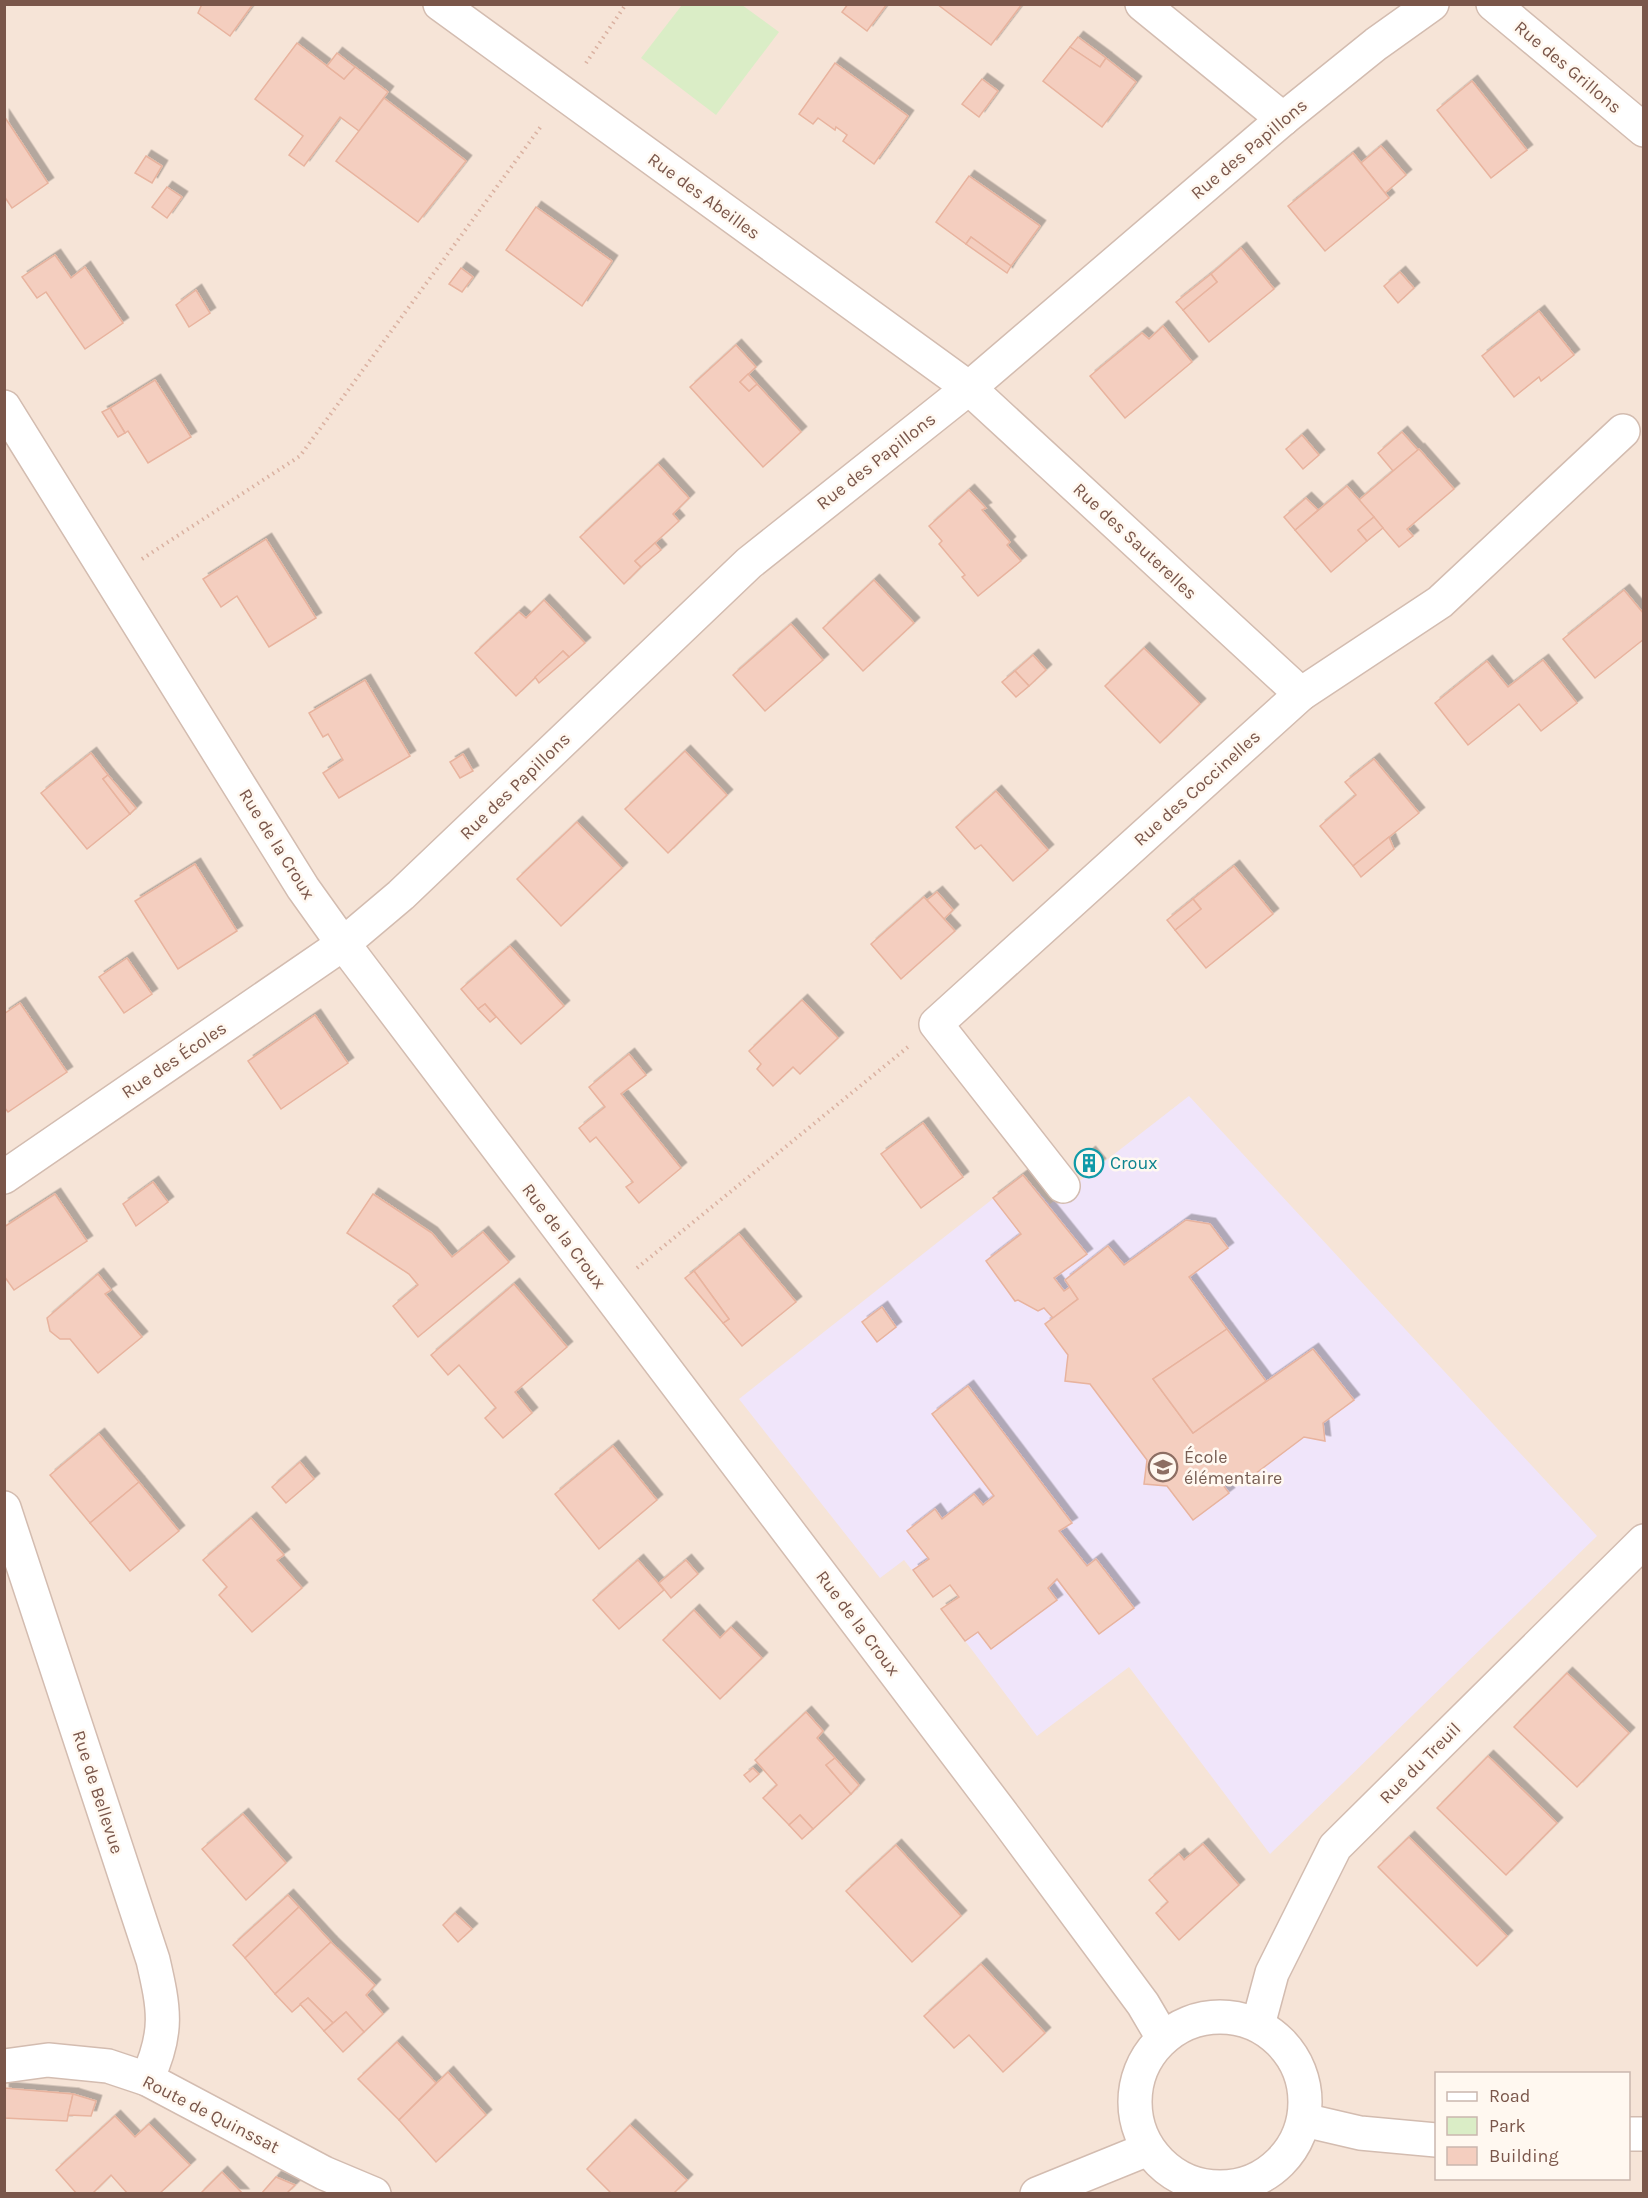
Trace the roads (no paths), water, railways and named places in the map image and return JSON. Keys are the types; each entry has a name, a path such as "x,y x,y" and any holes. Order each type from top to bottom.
{"street":[{"name":"Rue des Abeilles","path":"440,4 969,388"},
{"path":"1142,4 1283,119"},
{"name":"Rue des Papillons","path":"343,944 401,895 749,563 969,388 1283,119 1376,44 1432,4"},
{"name":"Rue des Grillons","path":"1493,4 1644,130"},
{"name":"Rue des Sauterelles","path":"969,388 1301,694"},
{"name":"Rue de la Croux","path":"4,407 297,878 343,944 1037,1861 1143,2004 1163,2038"},
{"name":"Rue des Coccinelles","path":"1063,1186 936,1024 1301,694 1440,602 1623,431"},
{"name":"Rue des Écoles","path":"4,1177 343,944"},
{"name":"Rue de Bellevue","path":"4,1508 153,1959 165,2009 158,2057 147,2079"},
{"name":"Rue du Treuil","path":"1258,2025 1272,1973 1335,1847 1644,1541"},
{"path":"1225,2016 1258,2025 1281,2041 1298,2064 1305,2092 1304,2120 1292,2149 1272,2171 1244,2185 1213,2191 1188,2181 1166,2168 1148,2149 1136,2121 1135,2091 1144,2062 1163,2038 1192,2021 1225,2016"},
{"name":"Route de Quinssat","path":"4,2066 48,2060 108,2066 147,2079 324,2173 374,2193"},
{"path":"1304,2120 1360,2133 1435,2140"},
{"path":"1037,2193 1148,2149"}],"place":[{"name":"Croux","path":"1089,1163"},
{"name":"École élémentaire","path":"1163,1467"}]}
